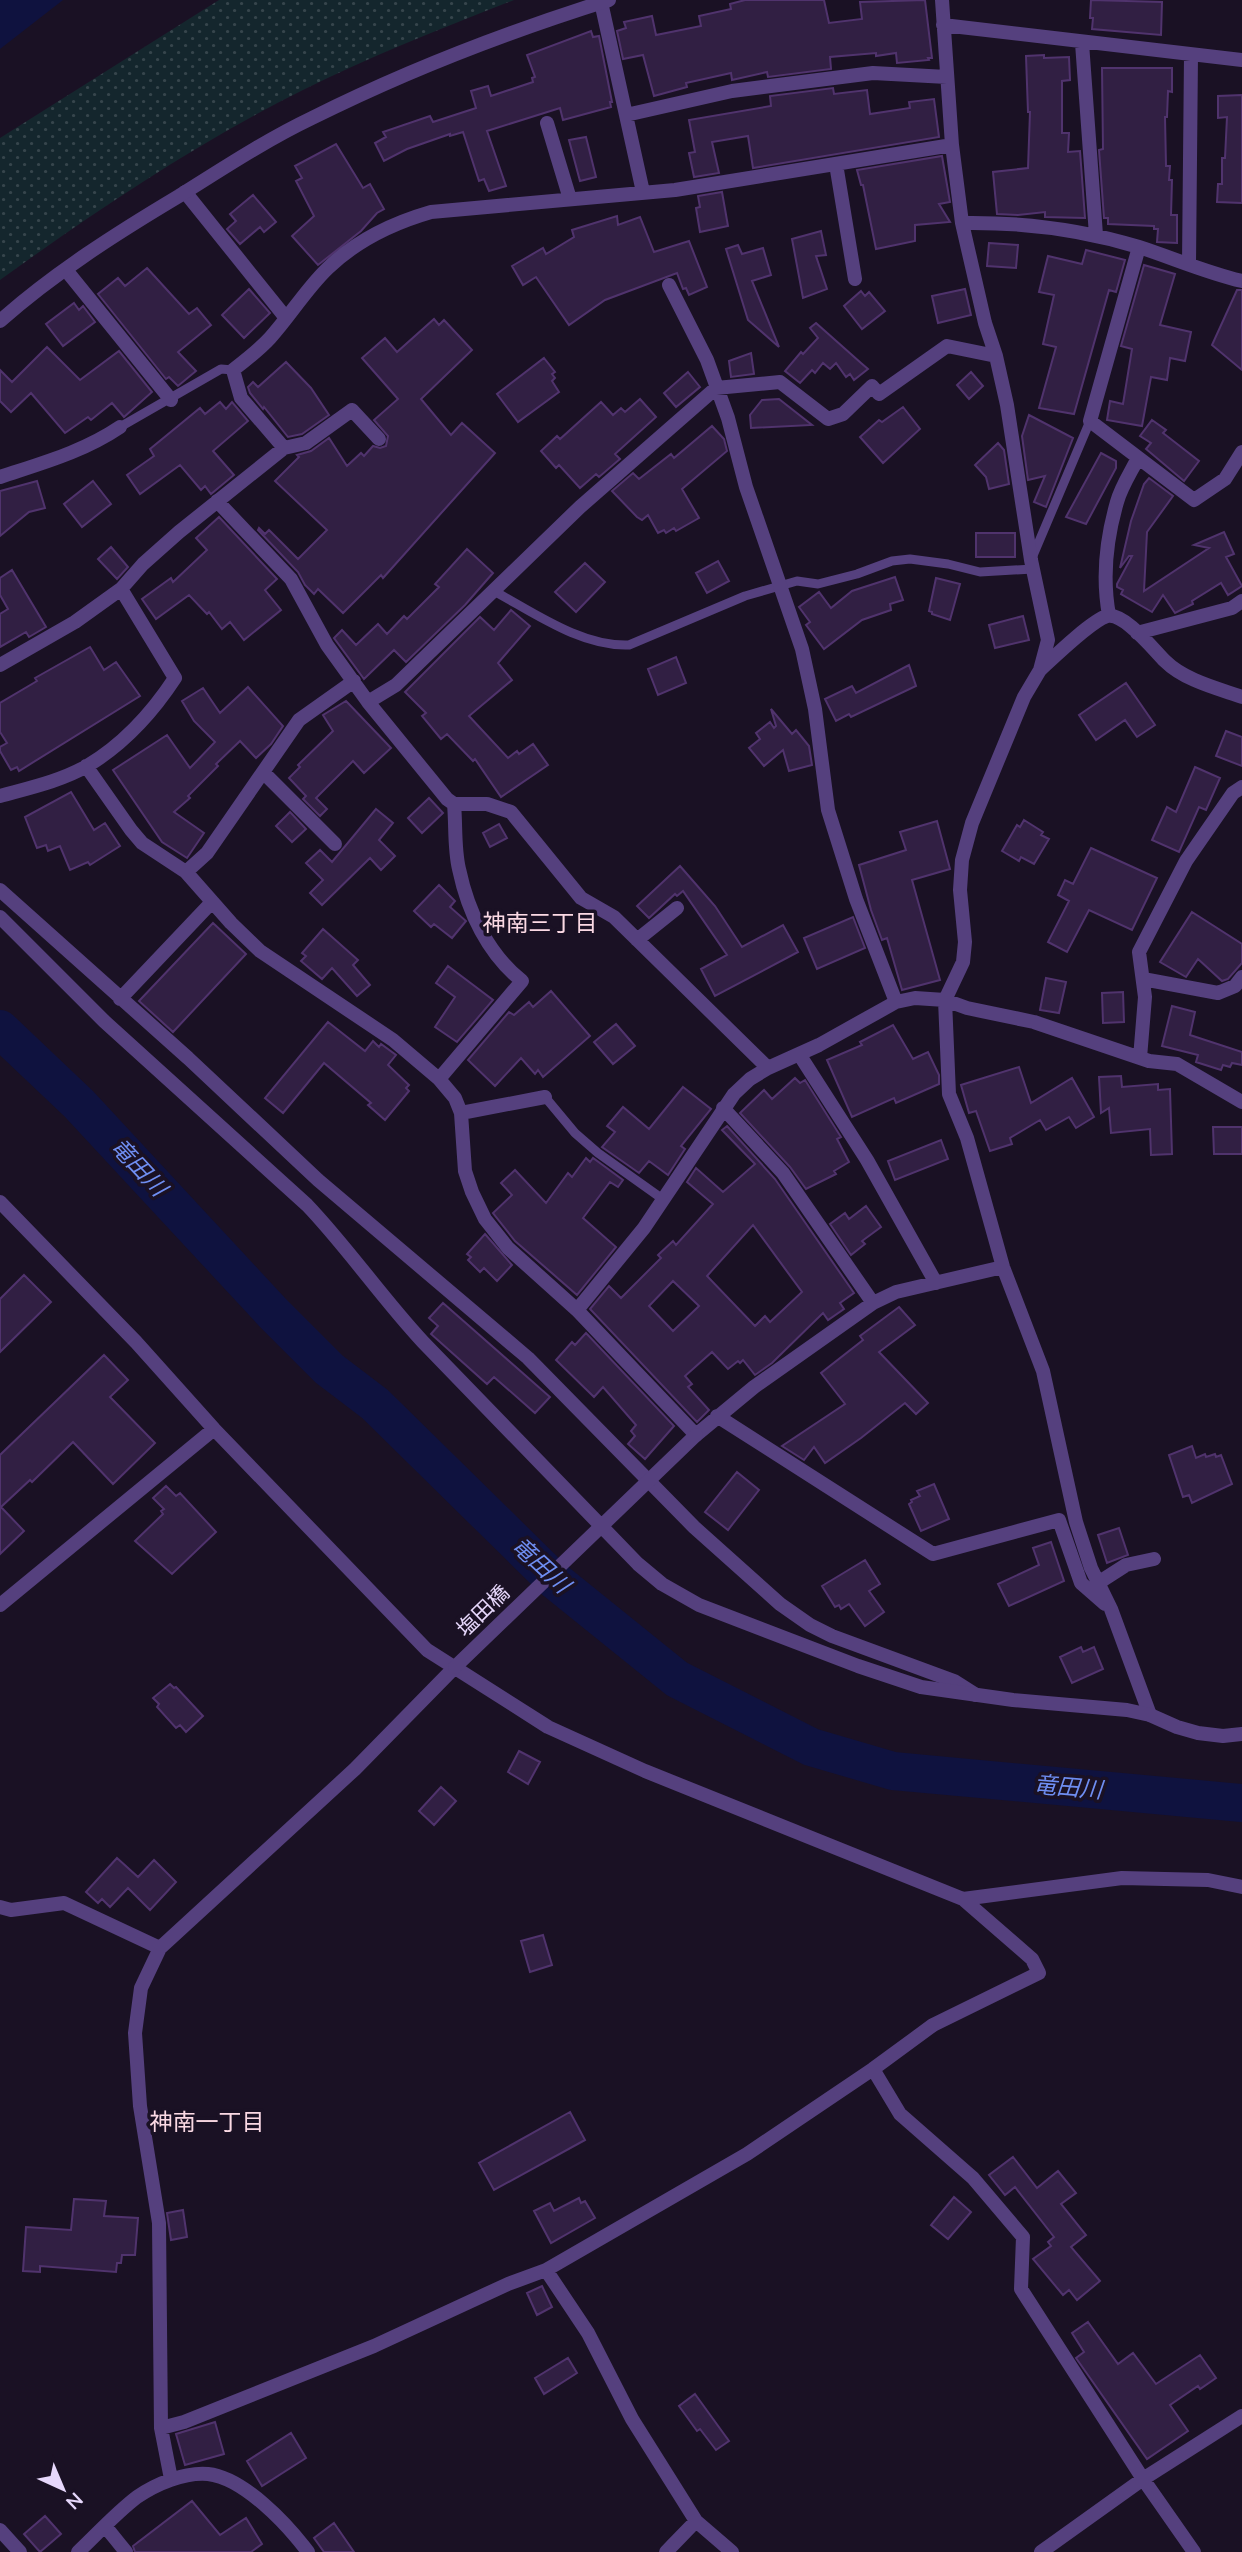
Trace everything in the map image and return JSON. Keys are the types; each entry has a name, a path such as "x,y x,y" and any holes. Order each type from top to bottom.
{"street":[{"path":"942,0 952,145 962,223 1007,405 1032,565 1048,640 1040,670 1013,720 972,822 962,860 960,890 965,942 963,962 944,1000 949,1094 967,1138 1003,1267 1043,1371 1076,1522 1150,1715"},
{"path":"0,321 132,224 309,119 416,69 495,37 605,1 643,192"},
{"path":"943,25 1242,60"},
{"path":"1082,43 1096,235"},
{"path":"1189,264 1191,55"},
{"path":"626,115 732,92 873,73 947,77"},
{"path":"547,123 570,199"},
{"path":"284,448 241,398 233,370 270,338 327,269 342,256 394,225 431,212 675,190 952,145"},
{"path":"836,164 855,279"},
{"path":"185,192 286,318"},
{"path":"962,223 1004,222 1096,235 1242,281"},
{"path":"1139,247 1090,421 1194,500 1225,479 1242,452"},
{"path":"66,270 171,400"},
{"path":"669,285 707,360 728,418 746,486 802,649 815,709 828,810 856,899 896,1002"},
{"path":"368,702 396,685 589,499 716,388 780,382 828,419 844,414 872,386 879,394 947,346 996,356"},
{"path":"3,659 75,622 121,589 143,564 284,448 306,443 352,410 379,439"},
{"path":"0,477 64,456 97,442 120,427"},
{"path":"1109,615 1104,590 1105,558 1117,500 1138,458"},
{"path":"217,501 291,579 327,645 368,702 447,799 454,804 487,804 511,812 581,898 602,908 638,940 768,1068"},
{"path":"0,796 45,783 86,766 127,736 153,710 175,678 121,589"},
{"path":"1138,633 1232,608 1242,601"},
{"path":"1040,670 1097,621 1109,615 1120,617 1168,664 1181,673 1242,697"},
{"path":"186,872 207,853 299,720 354,681"},
{"path":"86,766 142,843 186,872 260,951 393,1040 439,1079 455,1098 461,1113 465,1171 485,1219 508,1248 577,1310 696,1435"},
{"path":"263,772 335,844"},
{"path":"1140,1058 1145,997 1139,952 1186,861 1233,793 1242,787"},
{"path":"439,1079 522,981 505,968 490,949 473,914 459,869 454,804"},
{"path":"0,890 188,1058 328,1189 528,1358 647,1481 780,1604 810,1625 832,1636 954,1681 977,1695"},
{"path":"120,999 212,901"},
{"path":"638,940 677,908"},
{"path":"0,917 104,1021 307,1205 336,1235 390,1307 638,1564 662,1584 699,1605 858,1666 921,1687 1127,1710 1150,1715 1198,1733 1223,1736 1242,1734"},
{"path":"1143,979 1218,993 1235,986 1242,977"},
{"path":"577,1310 644,1228 723,1108 750,1079 896,1002 915,998 944,1000 967,1008 1034,1022 1140,1058 1177,1064 1242,1102"},
{"path":"799,1054 867,1160 936,1283"},
{"path":"461,1113 545,1097"},
{"path":"723,1108 783,1173 873,1303"},
{"path":"0,1202 427,1650 548,1727 645,1772 963,1899 1032,1959 1040,1973 933,2025 747,2154 545,2270 508,2284 374,2346 184,2422 161,2428"},
{"name":"塩田橋","path":"160,1948 355,1769 600,1525 717,1416 873,1303 896,1292 1003,1267"},
{"path":"717,1416 933,1554 1059,1520 1081,1583 1111,1609"},
{"path":"0,1605 214,1429"},
{"path":"1098,1583 1126,1565 1154,1559"},
{"path":"963,1899 1122,1878 1208,1880 1242,1887"},
{"path":"0,1907 10,1910 64,1903 160,1948 141,1988 135,2033 140,2106 159,2223 161,2428 171,2479"},
{"path":"873,2069 900,2114 973,2178 1023,2237 1021,2289 1143,2479 1194,2552"},
{"path":"545,2270 588,2333 632,2419 695,2521 732,2552"},
{"path":"1041,2552 1143,2479 1242,2416"},
{"path":"78,2552 137,2497 171,2479 208,2474 238,2486 265,2505 292,2531 308,2552"},
{"path":"666,2552 695,2521"},
{"path":"105,2526 126,2552"},
{"path":"0,2530 20,2552"}],"lane":[{"path":"120,427 221,369 233,370"},
{"path":"492,590 576,634 610,646 629,645 745,596 797,581 818,584 892,561 910,559 980,572 1032,565 1090,421"},
{"path":"545,1097 575,1133 598,1153 664,1200"}],"shaded area":[{"path":"0,0 63,0 0,49"},
{"path":"219,0 514,0 355,66 224,132 73,228 0,280 0,138"}],"building":[{"path":"745,0 824,0 829,23 862,19 860,2 925,0 932,58 897,63 896,53 830,57 831,69 768,77 767,72 732,80 731,73 686,83 687,87 654,96 643,55 623,59 617,31 626,28 624,22 652,16 656,35 701,26 699,16 731,9 730,4"},
{"path":"1091,0 1162,2 1161,35 1092,29"},
{"path":"591,31 593,37 599,36 611,107 563,120 560,108 487,131 506,186 489,191 484,179 479,181 463,132 407,149 384,161 375,143 386,137 383,132 430,116 433,122 476,108 471,91 488,86 491,96 533,82 532,78 535,77 527,55"},
{"path":"1044,55 1044,58 1069,57 1070,80 1062,81 1062,133 1069,133 1068,152 1080,151 1085,218 1045,217 1045,212 997,214 993,172 1028,168 1030,112 1026,56"},
{"path":"1102,68 1172,68 1172,92 1168,91 1165,117 1166,166 1170,166 1169,180 1172,180 1171,215 1177,215 1177,243 1157,242 1158,229 1154,229 1154,226 1108,224 1108,218 1104,218 1099,150 1103,149"},
{"path":"833,88 834,94 867,90 870,114 910,108 909,102 934,99 939,137 753,168 748,136 712,142 719,173 694,177 689,153 695,152 689,120 771,106 770,96"},
{"path":"1242,95 1242,203 1217,202 1218,184 1222,184 1227,117 1218,118 1218,96"},
{"path":"586,137 596,177 580,181 569,140"},
{"path":"336,144 363,188 370,184 384,209 318,265 292,236 314,216 296,181 302,178 295,166"},
{"path":"942,156 950,202 939,204 950,222 915,225 915,241 876,249 863,185 857,170"},
{"path":"722,192 728,226 700,232 696,208 700,207 698,196"},
{"path":"253,195 276,222 264,232 260,227 240,244 227,229 236,221 230,214"},
{"path":"617,216 618,225 640,217 654,252 689,241 707,287 689,295 686,288 683,289 677,273 605,300 569,325 536,277 523,285 512,266 543,248 546,254 574,237 572,230"},
{"path":"821,231 826,255 816,256 827,289 803,298 792,239"},
{"path":"989,243 1018,245 1016,268 987,266"},
{"path":"738,245 742,254 763,248 771,275 752,281 779,347 748,320 726,249"},
{"path":"1086,250 1125,260 1116,292 1109,290 1074,414 1039,408 1056,347 1043,344 1054,295 1039,292 1048,256 1082,264"},
{"path":"1144,265 1175,274 1160,325 1191,332 1185,361 1170,358 1167,380 1151,377 1142,426 1107,420 1110,401 1123,404 1132,349 1121,346"},
{"path":"147,268 189,314 197,308 211,325 178,352 196,371 178,386 169,377 166,379 98,294 118,278 125,286"},
{"path":"249,289 270,313 244,338 222,315"},
{"path":"965,289 971,315 938,323 932,296"},
{"path":"1237,290 1242,290 1242,370 1212,345"},
{"path":"861,291 865,296 869,292 885,311 862,329 844,306"},
{"path":"74,303 79,310 83,306 95,322 63,346 46,324"},
{"path":"434,319 439,325 444,320 472,350 421,399 451,435 462,423 495,453 383,578 381,575 343,613 318,589 314,594 298,572 258,530 259,528 265,534 269,530 298,559 327,530 275,481 299,457 297,455 311,451 329,438 347,466 361,453 364,456 373,446 386,446 388,436 374,420 398,399 362,358 385,338 397,352"},
{"path":"816,323 868,369 854,380 850,374 846,377 836,363 830,369 823,363 815,373 812,370 800,383 785,371 801,352 803,354 818,338 810,328"},
{"path":"47,347 80,380 119,351 152,392 124,417 112,403 91,420 88,417 65,433 31,393 11,412 0,401 0,370 12,382"},
{"path":"751,353 754,374 731,377 729,361"},
{"path":"544,358 555,372 552,374 555,378 552,381 559,392 518,422 497,394"},
{"path":"286,362 311,388 329,415 302,434 288,437 250,393 248,387 253,382 258,387"},
{"path":"688,372 700,387 676,407 664,393"},
{"path":"971,372 983,386 969,399 957,385"},
{"path":"640,399 656,417 615,454 620,459 599,477 596,474 580,488 559,465 556,468 541,451 557,436 560,439 601,402 613,415 621,408 625,412"},
{"path":"779,399 812,425 751,428 750,415 762,400"},
{"path":"220,402 226,409 232,402 248,421 213,451 234,475 211,494 205,486 201,490 180,465 140,494 127,475 154,456 150,449 200,408 205,414"},
{"path":"903,407 920,429 883,463 860,437 879,420 882,422"},
{"path":"1029,415 1073,438 1046,507 1034,502 1045,476 1028,480 1022,436"},
{"path":"1152,420 1166,430 1163,433 1199,461 1184,481 1146,449 1151,443 1140,436"},
{"path":"712,426 724,439 727,451 682,489 699,518 676,531 674,528 666,533 664,530 658,533 648,515 642,520 637,517 612,491 633,473 639,479 671,454 674,458"},
{"path":"998,443 1004,450 1009,484 989,489 986,477 975,465"},
{"path":"1101,453 1116,461 1116,468 1086,524 1066,517"},
{"path":"1149,478 1173,496 1147,532 1144,591 1209,548 1194,545 1224,532 1234,554 1226,557 1242,586 1228,595 1221,583 1192,601 1193,604 1175,613 1163,595 1152,612 1121,594 1123,590 1117,587 1117,584 1132,556 1129,556 1120,568 1131,521 1144,484"},
{"path":"37,481 45,508 29,512 0,536 0,491"},
{"path":"93,481 111,504 82,527 64,504"},
{"path":"219,517 277,579 265,590 281,610 244,640 230,622 222,629 209,612 207,614 189,595 156,619 142,599 171,578 173,582 207,550 196,538"},
{"path":"976,533 1015,533 1015,557 976,557"},
{"path":"111,547 128,567 117,579 98,559"},
{"path":"467,549 493,573 465,605 406,662 394,650 364,679 334,638 342,630 356,645 378,624 387,634 404,616 407,619 439,587 435,584"},
{"path":"718,561 729,581 707,593 696,573"},
{"path":"585,563 605,582 576,612 555,592"},
{"path":"12,570 46,627 29,637 26,632 0,647 0,614 8,609 0,595 0,578"},
{"path":"895,577 903,600 890,604 891,610 862,620 824,649 806,625 810,622 799,607 819,592 831,608 852,591"},
{"path":"936,578 960,584 950,620 929,611"},
{"path":"511,610 530,626 498,663 512,680 469,716 508,758 533,744 548,765 501,797 475,759 473,761 447,734 441,739 422,716 426,713 405,692 480,617 494,630"},
{"path":"1023,616 1029,640 995,648 989,625"},
{"path":"90,647 104,670 116,662 140,696 19,771 17,767 11,770 0,751 0,747 7,743 0,732 0,703 37,681 35,678"},
{"path":"676,657 686,683 658,695 648,669"},
{"path":"909,665 916,686 851,717 849,714 836,721 825,699 852,686 856,693"},
{"path":"1126,683 1155,725 1137,737 1125,720 1096,740 1079,715"},
{"path":"248,687 283,726 271,744 256,758 240,741 216,764 218,766 188,796 190,798 174,812 204,833 187,858 162,842 113,770 167,735 190,768 215,742 194,721 182,701 203,688 220,713"},
{"path":"346,701 391,748 364,773 353,761 316,798 327,809 320,816 303,799 306,796 289,778 300,767 298,765 333,731 323,715"},
{"path":"771,709 792,734 796,730 809,746 812,765 789,771 783,750 764,766 749,748 760,739 756,733 770,722 774,728 776,726"},
{"path":"1226,731 1242,737 1242,766 1216,756"},
{"path":"1195,767 1220,778 1206,810 1199,807 1179,852 1152,840 1167,807 1176,812"},
{"path":"71,792 94,830 105,823 120,846 90,865 88,862 70,870 60,846 48,851 46,845 37,848 25,817"},
{"path":"429,798 443,813 422,833 408,818"},
{"path":"376,809 393,823 379,840 395,856 381,870 370,858 322,905 310,893 323,880 306,863 320,850 332,862"},
{"path":"290,812 306,829 292,842 276,826"},
{"path":"1024,820 1049,839 1034,864 1021,857 1019,861 1002,851 1017,825 1020,827"},
{"path":"937,821 950,869 912,880 940,980 902,990 887,938 882,940 871,910 859,865 906,850 900,832"},
{"path":"499,824 507,838 490,847 483,833"},
{"path":"1091,848 1157,878 1132,930 1089,910 1067,952 1048,942 1069,901 1058,895 1065,880 1073,884"},
{"path":"680,866 715,906 742,947 783,925 798,952 715,996 701,969 727,955 683,891 677,896 675,894 649,918 637,906"},
{"path":"439,885 455,901 450,907 466,921 452,938 434,924 431,927 414,911"},
{"path":"1192,912 1242,944 1242,963 1228,979 1222,981 1198,959 1186,977 1160,962"},
{"path":"853,917 865,948 817,969 804,938"},
{"path":"213,923 246,954 173,1032 139,1001"},
{"path":"323,929 358,960 353,965 370,985 357,996 332,968 322,979 301,961 306,956 302,953"},
{"path":"448,966 493,1000 457,1042 435,1027 455,997 436,983"},
{"path":"1046,978 1066,982 1059,1013 1040,1010"},
{"path":"551,991 590,1036 543,1077 538,1070 535,1074 521,1058 495,1086 468,1060 509,1012 514,1015 529,1002 533,1007"},
{"path":"1123,992 1124,1022 1103,1023 1102,993"},
{"path":"1172,1006 1195,1012 1190,1035 1242,1052 1242,1065 1223,1065 1221,1070 1196,1062 1198,1055 1162,1046"},
{"path":"328,1022 365,1051 373,1041 396,1055 388,1065 409,1085 406,1088 409,1091 385,1120 368,1105 371,1103 324,1063 283,1113 265,1098"},
{"path":"616,1024 635,1046 613,1064 594,1042"},
{"path":"893,1025 913,1059 928,1052 939,1075 939,1084 896,1103 894,1098 852,1117 827,1060 862,1045 860,1042"},
{"path":"1019,1067 1031,1103 1072,1078 1094,1117 1076,1128 1069,1117 1046,1130 1040,1120 1010,1138 1012,1144 990,1151 976,1111 969,1113 961,1085"},
{"path":"1121,1076 1122,1087 1158,1084 1158,1090 1170,1089 1172,1154 1151,1155 1150,1129 1111,1133 1109,1108 1101,1113 1099,1077"},
{"path":"795,1078 800,1083 805,1080 841,1137 837,1139 849,1162 834,1171 836,1174 806,1189 790,1167 740,1113 764,1090 772,1099"},
{"path":"683,1087 711,1109 681,1146 685,1149 668,1175 649,1161 639,1173 602,1147 615,1132 607,1126 623,1107 649,1129"},
{"path":"727,1126 775,1179 854,1293 840,1303 844,1309 828,1320 823,1313 772,1363 755,1375 743,1360 728,1369 712,1352 685,1376 692,1384 688,1387 709,1410 697,1422 590,1309 609,1286 621,1298 661,1258 658,1255 673,1241 676,1245 713,1204 687,1182 696,1168 723,1192 755,1164 722,1130","holes":["753,1225 802,1292 770,1322 765,1316 755,1326 707,1276","673,1281 699,1306 673,1331 649,1306"]},
{"path":"1213,1127 1242,1127 1242,1154 1214,1154"},
{"path":"941,1140 948,1159 895,1180 888,1161"},
{"path":"586,1158 590,1162 593,1158 623,1180 618,1187 610,1182 583,1218 616,1247 577,1295 515,1241 493,1213 512,1195 501,1183 515,1170 546,1203 568,1173 572,1177"},
{"path":"866,1206 881,1227 862,1241 865,1244 851,1255 830,1224 845,1213 849,1219"},
{"path":"485,1234 512,1265 497,1281 484,1268 480,1272 468,1260 471,1257 467,1254"},
{"path":"24,1275 51,1302 0,1352 0,1299"},
{"path":"443,1303 550,1397 535,1413 494,1377 487,1384 431,1334 438,1326 429,1318"},
{"path":"899,1307 915,1325 879,1352 928,1403 916,1414 905,1403 825,1463 814,1447 804,1460 782,1446 845,1404 821,1373 863,1340 860,1336"},
{"path":"586,1333 674,1426 645,1459 628,1444 635,1436 631,1431 636,1425 603,1387 594,1397 556,1360 572,1342 575,1345"},
{"path":"104,1355 128,1380 110,1397 155,1443 113,1484 73,1442 32,1482 30,1480 1,1507 24,1531 0,1554 0,1455"},
{"path":"1192,1446 1196,1458 1205,1454 1206,1457 1221,1455 1232,1484 1192,1503 1189,1495 1183,1497 1169,1455"},
{"path":"737,1472 759,1490 728,1530 705,1512"},
{"path":"934,1484 949,1519 921,1531 909,1504 920,1496 917,1491"},
{"path":"166,1486 176,1496 180,1493 216,1532 172,1574 135,1541 163,1514 161,1511 164,1509 153,1498"},
{"path":"1119,1528 1128,1555 1107,1563 1098,1535"},
{"path":"1051,1542 1064,1581 1009,1606 998,1584 1039,1565 1033,1548"},
{"path":"865,1560 880,1584 869,1591 884,1612 865,1626 849,1604 841,1609 839,1605 835,1607 822,1586"},
{"path":"1081,1647 1083,1652 1094,1647 1103,1669 1072,1683 1060,1657"},
{"path":"170,1684 203,1716 186,1732 180,1725 176,1728 157,1707 159,1704 153,1698"},
{"path":"519,1751 540,1762 528,1784 508,1772"},
{"path":"441,1787 456,1801 434,1825 419,1811"},
{"path":"117,1858 138,1877 154,1860 176,1882 150,1910 128,1888 110,1907 102,1899 98,1903 86,1892"},
{"path":"543,1935 552,1965 530,1972 521,1941"},
{"path":"570,2112 585,2140 494,2190 479,2163"},
{"path":"1013,2157 1037,2188 1058,2171 1076,2193 1061,2204 1086,2235 1071,2247 1100,2281 1077,2300 1069,2290 1063,2295 1033,2259 1051,2246 1048,2242 1054,2237 1015,2187 1005,2195 989,2175"},
{"path":"954,2197 971,2212 948,2239 931,2225"},
{"path":"579,2198 581,2203 585,2201 595,2218 551,2243 534,2211 550,2203 554,2211"},
{"path":"74,2199 106,2201 104,2216 138,2218 135,2255 122,2255 116,2272 40,2266 40,2272 23,2271 26,2227 71,2230"},
{"path":"183,2210 187,2237 171,2240 167,2213"},
{"path":"542,2286 552,2307 537,2315 527,2293"},
{"path":"1088,2322 1118,2364 1133,2353 1156,2384 1200,2355 1216,2378 1200,2389 1198,2386 1170,2405 1188,2431 1147,2459 1076,2358 1084,2352 1072,2333"},
{"path":"568,2358 577,2373 544,2394 535,2378"},
{"path":"695,2394 729,2441 716,2450 700,2429 697,2431 679,2406"},
{"path":"215,2422 224,2454 185,2465 176,2434"},
{"path":"291,2433 306,2458 262,2486 247,2461"},
{"path":"192,2501 220,2535 246,2518 262,2544 251,2552 135,2552 133,2546"},
{"path":"45,2516 61,2534 40,2552 24,2534"},
{"path":"334,2523 354,2552 324,2552 314,2538"}],"waterway":[{"name":"竜田川","path":"0,1029 79,1104 273,1313 329,1369 375,1404 553,1579 677,1679 811,1747 893,1771 1242,1803"}],"district":[{"name":"神南三丁目","path":"540,923"},
{"name":"神南一丁目","path":"207,2122"}]}
